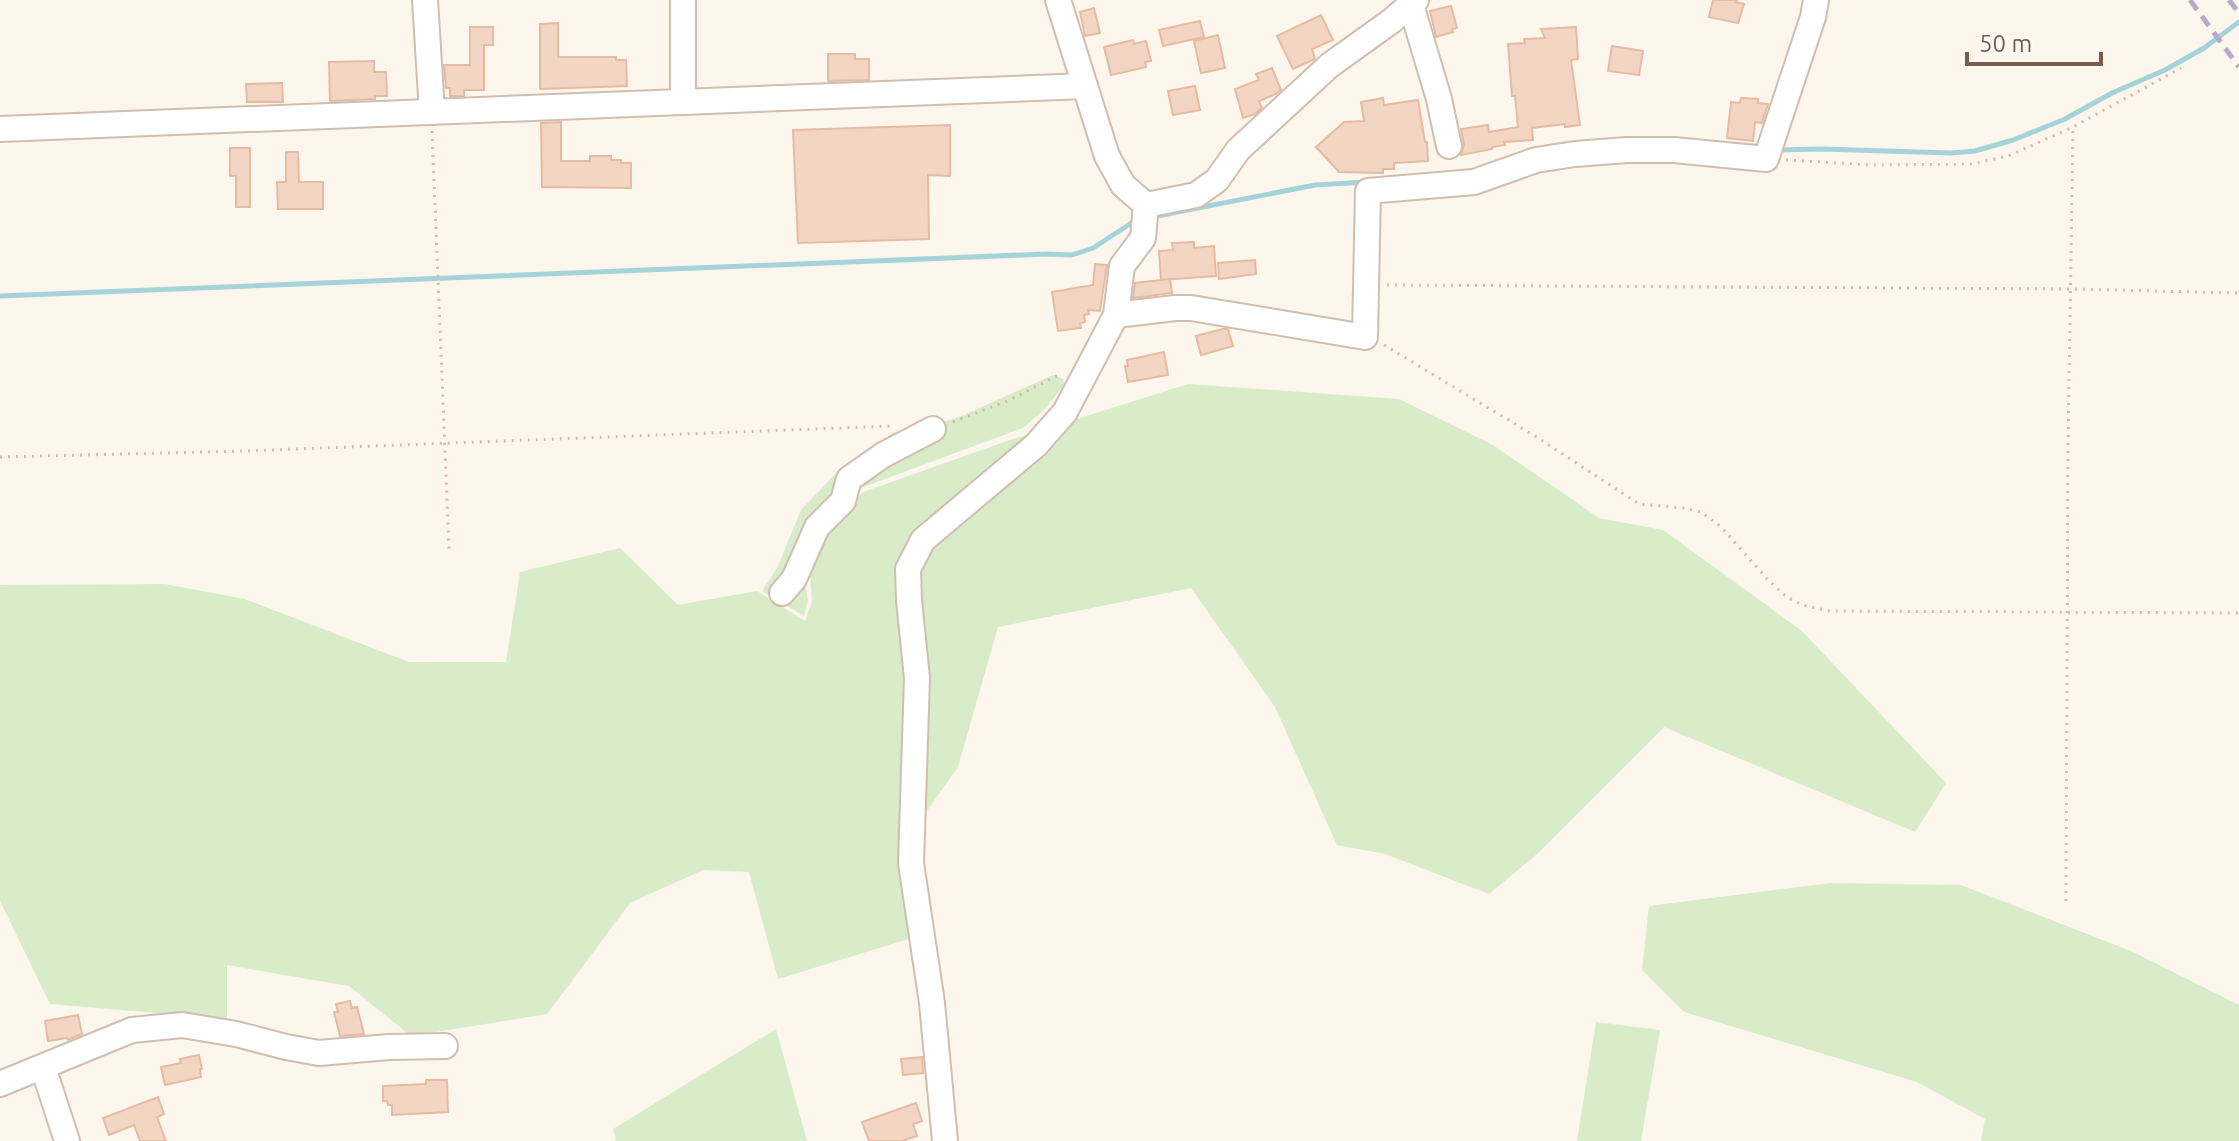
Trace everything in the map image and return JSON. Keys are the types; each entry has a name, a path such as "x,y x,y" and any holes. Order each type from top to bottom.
{"street":[{"path":"425,0 432,112"},
{"path":"683,0 683,102"},
{"path":"1058,0 1107,156 1123,185 1146,205"},
{"path":"1116,315 1191,308 1365,337 1368,191 1449,186 1474,182 1536,160 1627,150 1674,150 1766,159 1816,0"},
{"path":"1146,205 1196,195 1217,180 1238,150 1330,65 1414,2 1449,146"},
{"path":"0,129 1085,86"},
{"path":"945,1141 932,1003 911,863 917,678 908,569 923,540 1036,445 1065,412 1116,315 1122,266 1143,238 1146,205"},
{"path":"782,593 794,579 817,527 843,501 849,479 883,455 933,429"},
{"path":"0,1084 132,1030 182,1025 319,1053 445,1046"},
{"path":"43,1067 67,1141"}],"path":[{"path":"1766,159 1872,165 1972,164 2008,156 2073,127 2181,68"},
{"path":"432,112 449,549"},
{"path":"2066,901 2066,611 2073,127"},
{"path":"1367,285 2071,289 2239,293"},
{"path":"1365,337 1381,343 1535,436 1639,504 1701,512 1720,526 1770,582 1802,605 1830,611 2239,613"},
{"path":"933,429 969,418 1061,373"},
{"path":"0,457 245,451 898,426"}],"green space":[{"path":"1053,375 1063,379 1064,385 1046,408 1023,428 858,489 828,522 804,576 808,600 804,616 762,591 777,568 801,510 837,472 894,432 959,417"},
{"path":"1188,384 1399,399 1493,445 1599,518 1663,530 1802,631 1946,783 1915,832 1664,727 1536,855 1489,894 1385,854 1337,845 1275,707 1191,588 998,627 958,767 900,849 912,938 778,979 749,872 703,870 630,903 547,1014 411,1036 349,986 227,965 227,1019 50,1004 0,901 0,585 165,584 245,599 409,662 506,662 520,572 620,548 678,605 757,591 805,621 812,601 810,576 818,542 863,492 1007,441"},
{"path":"1830,883 1961,885 2131,951 2239,1005 2239,1141 1981,1141 1985,1119 1917,1082 1684,1012 1642,970 1649,906"},
{"path":"1596,1022 1660,1030 1641,1141 1577,1141"},
{"path":"776,1029 807,1141 616,1141 613,1129"}],"building":[{"path":"1713,0 1737,0 1744,4 1738,23 1709,17"},
{"path":"1451,6 1457,28 1436,37 1430,11"},
{"path":"1094,8 1100,33 1085,36 1080,12"},
{"path":"1321,15 1333,40 1312,49 1315,59 1293,69 1277,36"},
{"path":"1200,21 1204,37 1163,46 1159,30"},
{"path":"558,23 558,57 616,57 616,60 626,60 627,86 540,89 540,24"},
{"path":"470,27 493,27 493,45 484,45 484,90 464,90 464,96 450,96 450,88 446,88 444,65 470,65"},
{"path":"1576,27 1578,59 1571,60 1580,125 1532,128 1533,140 1504,142 1505,145 1492,149 1461,155 1464,144 1461,129 1488,125 1489,132 1518,127 1508,44 1545,38 1541,29"},
{"path":"1218,35 1225,68 1201,73 1194,41"},
{"path":"1133,40 1134,44 1146,41 1151,61 1145,62 1146,67 1111,75 1104,47"},
{"path":"1612,46 1643,51 1639,75 1608,71"},
{"path":"828,54 855,54 855,59 869,59 869,80 828,81"},
{"path":"374,61 374,72 386,72 387,96 330,101 329,62"},
{"path":"1272,68 1281,90 1259,101 1262,108 1243,118 1235,89 1259,80 1256,74"},
{"path":"282,83 283,102 247,102 246,84"},
{"path":"1195,86 1200,110 1173,115 1168,91"},
{"path":"1383,98 1384,105 1418,100 1428,161 1394,163 1394,169 1383,169 1383,173 1339,172 1316,147 1344,122 1364,121 1361,102"},
{"path":"1741,98 1758,99 1758,103 1768,104 1762,123 1755,122 1753,141 1727,138 1731,102 1740,103"},
{"path":"561,122 561,161 590,161 590,156 611,156 611,160 631,163 631,188 542,187 541,123"},
{"path":"950,125 950,176 928,175 929,239 798,243 793,130"},
{"path":"230,148 250,148 250,207 236,207 236,176 230,176"},
{"path":"286,152 298,152 299,182 323,182 323,209 278,209 277,182 286,182"},
{"path":"1194,242 1194,248 1214,246 1216,276 1161,280 1159,251 1173,250 1172,243"},
{"path":"1255,260 1256,274 1219,279 1218,263"},
{"path":"1095,264 1107,265 1100,311 1088,310 1089,314 1084,315 1085,322 1080,323 1081,328 1058,331 1052,292 1093,285"},
{"path":"1170,279 1172,293 1133,298 1135,283"},
{"path":"1228,329 1233,346 1201,355 1196,336"},
{"path":"1164,352 1168,375 1128,382 1127,360"},
{"path":"350,1001 352,1008 357,1007 364,1034 340,1036 334,1012 338,1012 336,1004"},
{"path":"78,1015 82,1034 68,1040 48,1041 45,1021"},
{"path":"199,1055 201,1077 165,1085 161,1067"},
{"path":"922,1057 923,1073 903,1075 901,1059"},
{"path":"426,1080 447,1080 448,1112 392,1115 392,1105 383,1101 383,1086 426,1084"},
{"path":"158,1097 164,1114 157,1117 166,1141 140,1141 134,1125 109,1135 103,1118"},
{"path":"916,1103 922,1121 913,1124 917,1136 902,1141 869,1141 862,1122"}],"waterway":[{"path":"1776,150 1975,151 2065,119 2112,93 2165,70 2204,48 2239,22"},
{"path":"1152,217 1315,185 1367,182"},
{"path":"0,296 1072,255 1093,248 1139,221"}],"railway":[{"path":"2190,0 2239,67"},
{"path":"2229,0 2239,13"}]}
